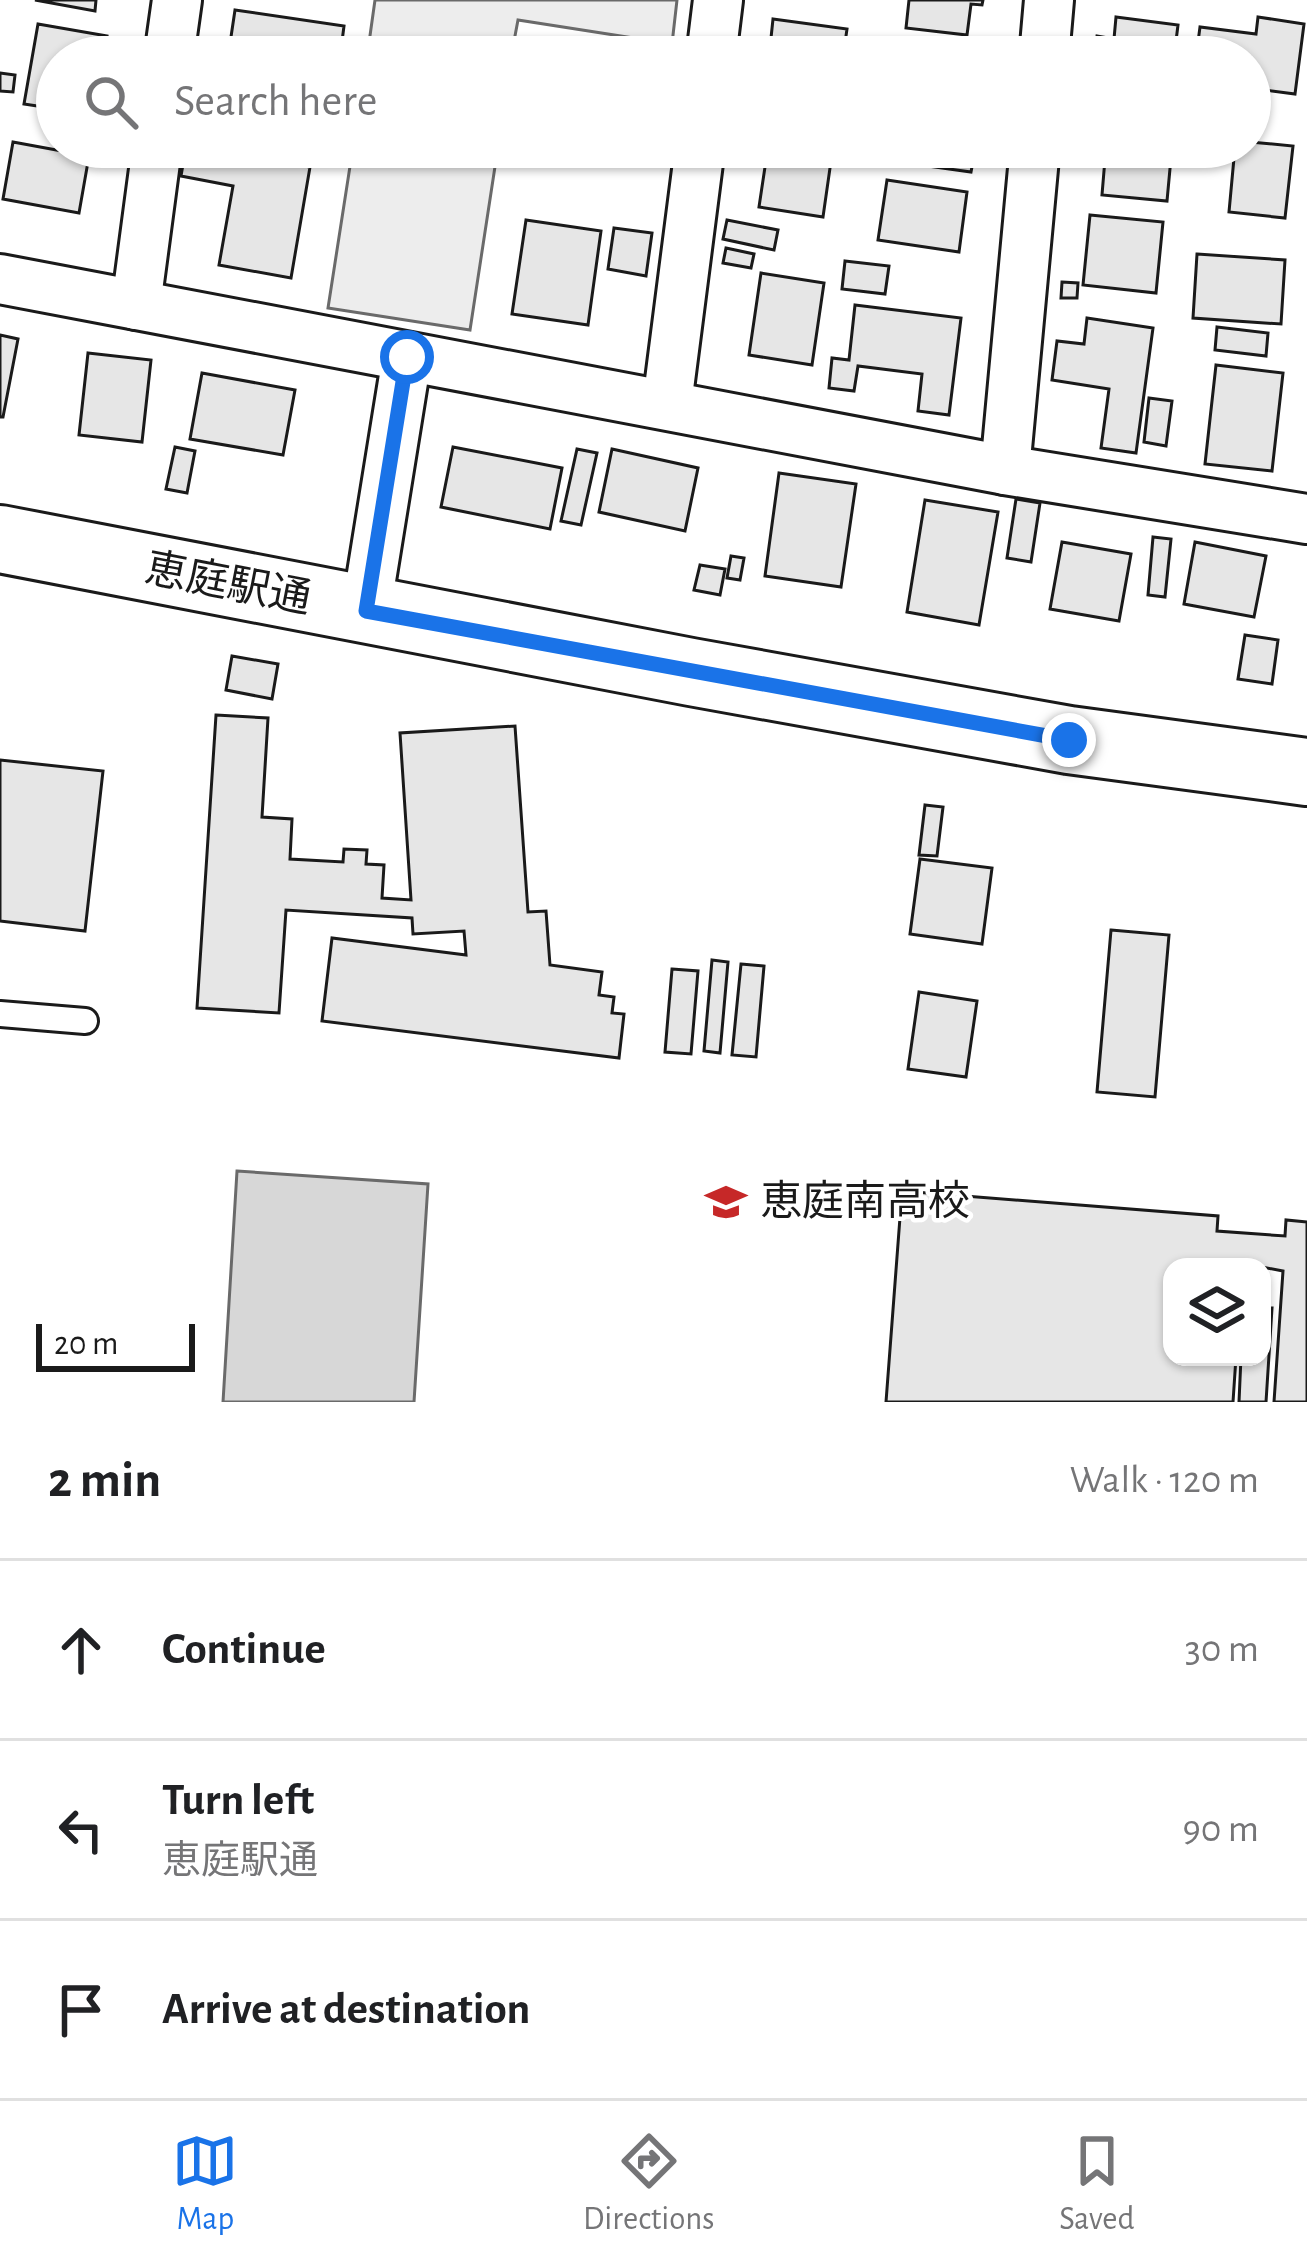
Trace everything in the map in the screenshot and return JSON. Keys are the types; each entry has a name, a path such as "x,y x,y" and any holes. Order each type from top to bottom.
{"street":[{"path":"172,36 177,0"},
{"path":"714,36 718,0"},
{"path":"1046,36 1049,0"},
{"path":"136,304 154,168"},
{"path":"667,404 697,168"},
{"path":"1005,470 1033,168"},
{"path":"0,279 1005,470 1307,519"},
{"path":"366,611 407,357"},
{"name":"恵庭駅通","path":"0,539 1069,740 1307,772"}],"lane":[{"path":"0,1014 85,1021"}],"shaded area":[{"path":"375,0 677,0 673,36 621,36 518,20 515,36 370,36"},
{"path":"350,168 495,168 470,330 328,308"},
{"path":"237,1171 428,1184 414,1402 223,1402"}],"building":[{"path":"35,0 96,0 95,11"},
{"path":"909,0 983,0 982,5 971,4 967,35 906,28"},
{"path":"235,10 344,26 343,36 231,36"},
{"path":"1116,17 1178,25 1177,36 1114,36"},
{"path":"1258,17 1304,24 1295,94 1271,91 1271,36 1199,36 1200,27 1256,34"},
{"path":"773,19 847,29 846,36 771,36"},
{"path":"38,24 107,36 36,36 36,106 24,104"},
{"path":"0,73 15,75 13,92 0,91"},
{"path":"13,142 36,146 36,168 87,168 79,213 3,199"},
{"path":"1271,144 1293,146 1285,218 1229,212 1233,168 1271,168"},
{"path":"182,168 310,168 291,278 219,265 233,186 181,176"},
{"path":"765,168 830,168 823,217 759,207"},
{"path":"1104,168 1170,168 1167,201 1102,195"},
{"path":"887,180 967,192 959,252 878,240"},
{"path":"1090,215 1163,222 1156,293 1083,285"},
{"path":"526,220 601,231 588,325 512,314"},
{"path":"727,220 778,230 774,250 723,239"},
{"path":"614,228 652,233 646,276 608,269"},
{"path":"726,248 754,254 751,268 723,263"},
{"path":"1197,254 1285,260 1281,324 1193,318"},
{"path":"845,261 889,266 885,294 842,289"},
{"path":"761,273 824,283 812,365 749,355"},
{"path":"1062,282 1078,283 1077,298 1061,298"},
{"path":"855,305 961,318 949,415 918,411 922,374 858,366 854,391 829,388 832,358 849,360"},
{"path":"1087,318 1153,328 1136,453 1101,448 1109,389 1052,380 1057,341 1084,344"},
{"path":"1217,327 1268,333 1266,356 1215,350"},
{"path":"0,335 18,339 3,417 0,417"},
{"path":"88,353 151,360 142,442 79,435"},
{"path":"1216,365 1283,373 1272,471 1205,464"},
{"path":"202,373 295,390 283,455 190,439"},
{"path":"1149,398 1172,401 1166,446 1144,442"},
{"path":"175,447 195,451 187,493 166,489"},
{"path":"453,447 562,468 550,529 441,507"},
{"path":"577,449 597,453 581,525 561,521"},
{"path":"612,449 698,468 685,531 599,512"},
{"path":"779,473 856,484 841,587 765,576"},
{"path":"1016,499 1040,503 1031,562 1007,558"},
{"path":"925,500 998,512 979,625 907,612"},
{"path":"1153,537 1171,539 1165,597 1148,595"},
{"path":"1062,542 1131,554 1119,621 1050,609"},
{"path":"1195,542 1266,556 1254,617 1184,604"},
{"path":"731,556 744,558 740,580 727,578"},
{"path":"700,565 725,569 720,595 694,590"},
{"path":"1245,635 1278,640 1272,684 1238,679"},
{"path":"232,656 278,664 272,699 226,690"},
{"path":"216,715 268,718 262,817 292,819 290,859 343,862 344,849 367,850 366,864 384,865 382,898 411,900 400,733 515,726 528,912 546,911 550,965 602,972 599,995 614,997 612,1013 624,1014 619,1058 322,1021 332,938 466,955 464,931 413,934 412,918 286,910 279,1013 197,1008"},
{"path":"0,760 103,771 85,931 0,921"},
{"path":"925,805 943,807 937,856 919,855"},
{"path":"920,859 992,868 982,944 910,934"},
{"path":"1111,930 1169,935 1155,1097 1097,1092"},
{"path":"712,960 728,962 720,1053 704,1051"},
{"path":"741,964 764,966 756,1057 732,1055"},
{"path":"672,969 698,971 691,1054 665,1052"},
{"path":"919,992 977,1001 966,1077 908,1069"},
{"path":"902,1191 1218,1216 1217,1231 1285,1236 1286,1220 1307,1222 1307,1402 1274,1402 1283,1271 1271,1269 1271,1258 1163,1258 1163,1366 1235,1366 1233,1402 886,1402"},
{"path":"1241,1366 1268,1366 1266,1402 1239,1402"}],"place":[{"name":"恵庭南高校","path":"726,1202"}],"route":[{"path":"407,357 366,611 1069,740"}]}
